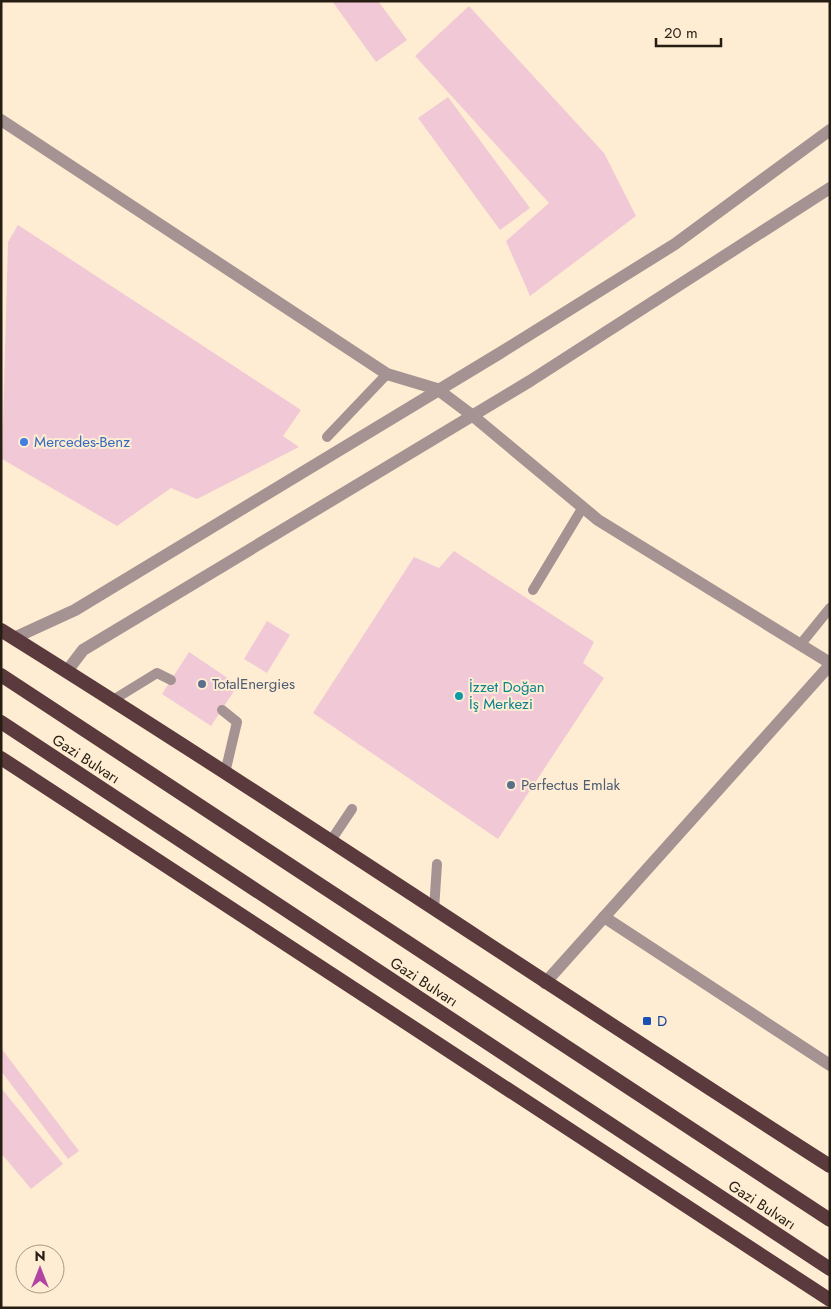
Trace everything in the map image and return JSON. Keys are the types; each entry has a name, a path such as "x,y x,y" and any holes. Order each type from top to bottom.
{"highway":[{"path":"1,630 113,700 545,983 823,1156 830,1166"},
{"name":"Gazi Bulvarı","path":"1,676 830,1220"},
{"name":"Gazi Bulvarı","path":"1,722 830,1269"},
{"path":"1,758 830,1300"}],"street":[{"path":"1,120 387,374 437,389 473,416 598,520 830,664 545,983"},
{"path":"14,638 75,610 437,389 500,353 675,244 830,130"},
{"path":"67,671 83,650 473,416 830,188"},
{"path":"604,917 830,1065"}],"lane":[{"path":"327,437 387,374"},
{"path":"533,590 583,507"},
{"path":"800,645 830,608"},
{"path":"113,700 157,673 170,680"},
{"path":"222,710 238,722 225,773"},
{"path":"330,842 352,809"},
{"path":"434,910 437,864"}],"building":[{"path":"332,1 378,1 407,40 376,62"},
{"path":"469,6 604,153 636,216 530,296 506,241 549,203 415,56"},
{"path":"448,97 530,208 500,230 418,118"},
{"path":"18,225 301,410 283,436 299,447 197,499 171,488 117,526 2,459 8,242"},
{"name":"İzzet Doğan İş Merkezi","path":"454,551 594,642 583,663 604,678 498,839 313,713 414,557 439,568"},
{"path":"267,621 290,635 267,673 244,659"},
{"path":"189,652 238,685 211,726 162,694"},
{"path":"1,1048 79,1151 68,1159 1,1071"},
{"path":"1,1088 63,1164 31,1189 1,1153"}],"place":[{"name":"Mercedes-Benz","path":"24,442"},
{"name":"TotalEnergies","path":"202,684"},
{"name":"İzzet Doğan İş Merkezi","path":"459,696"},
{"name":"Perfectus Emlak","path":"511,785"},
{"name":"D","path":"647,1021"}]}
